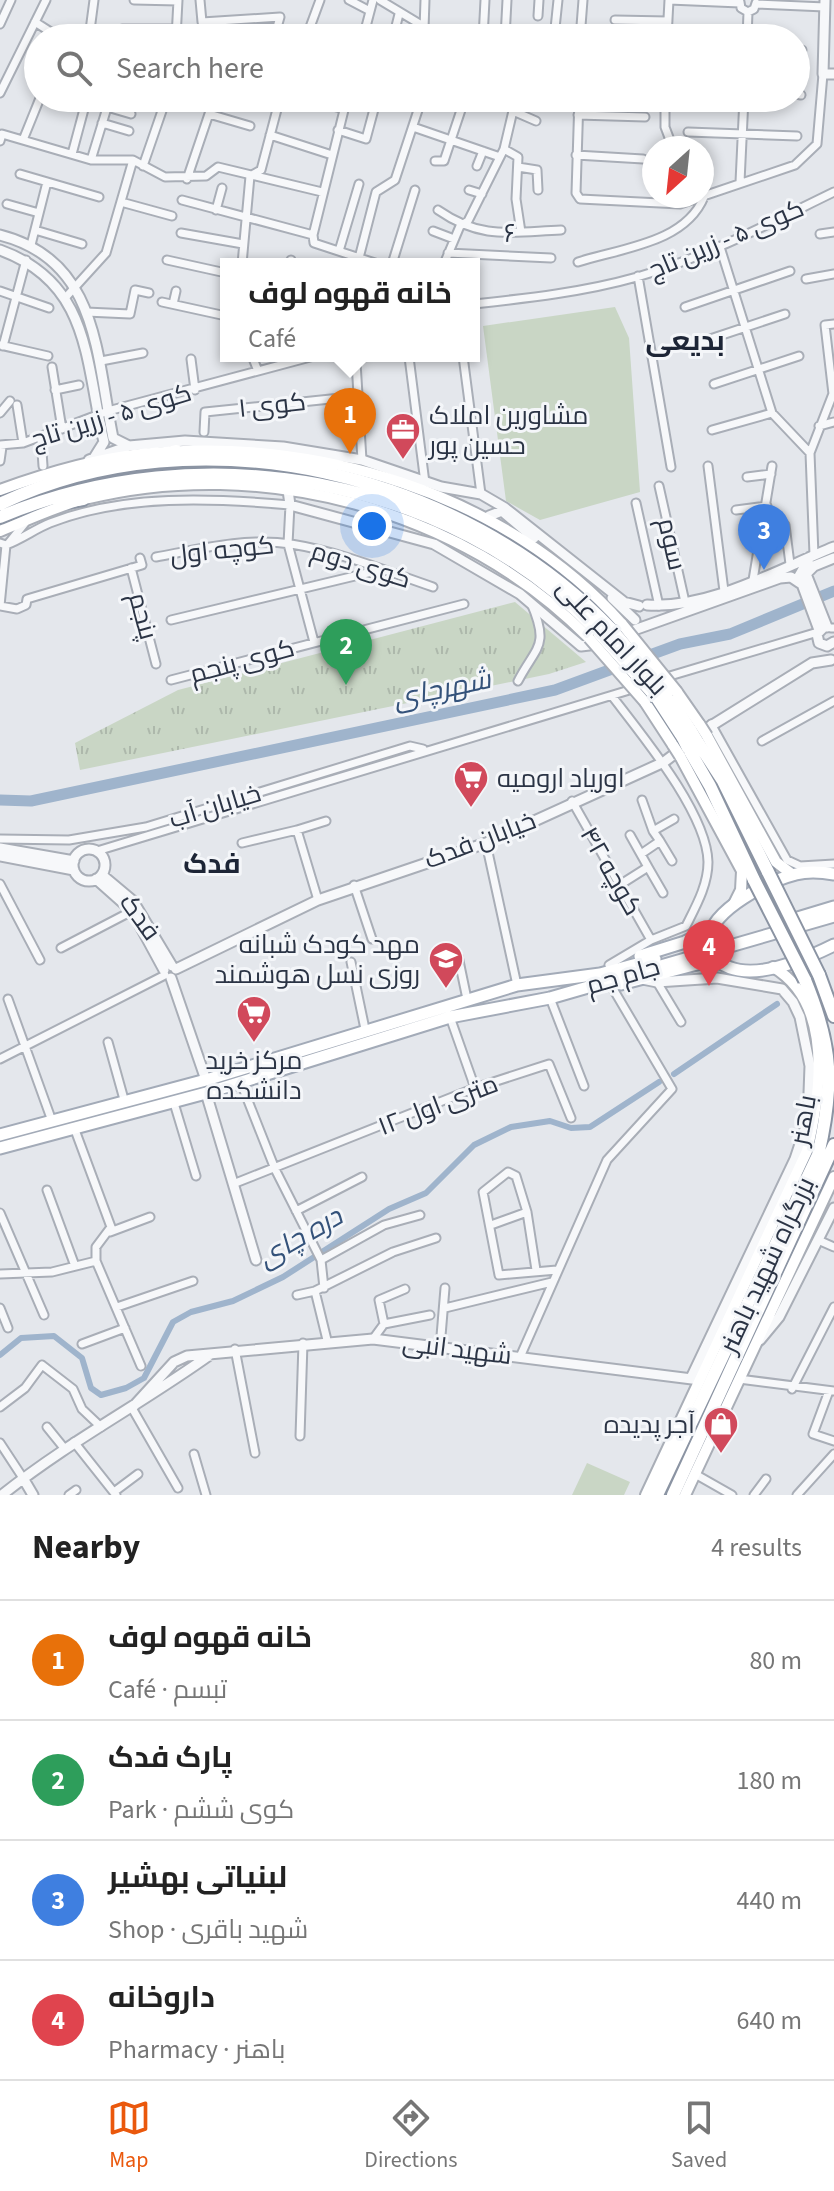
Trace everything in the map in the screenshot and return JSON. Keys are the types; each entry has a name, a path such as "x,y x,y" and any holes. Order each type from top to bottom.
{"highway":[{"path":"89,474 115,464 176,451"},
{"name":"بلوار امام علی","path":"0,502 89,474 158,463 205,461 268,464 356,480 453,516 521,552 581,597 603,630 662,696 723,781 819,975 834,1016"},
{"name":"بلوار امام علی","path":"0,519 91,487 165,475 219,473 307,482 404,508 450,527 542,581 603,630"},
{"path":"0,519 83,499"},
{"name":"بلوار امام علی","path":"692,738 710,786 754,880"},
{"name":"بزرگراه شهید باهنر","path":"657,1495 818,1155 830,1108 830,1051 805,980 754,880"},
{"name":"بزرگراه شهید باهنر","path":"673,1495 756,1335 834,1145"}],"main road":[{"path":"283,447 305,459"},
{"path":"0,490 138,454 258,452 305,459 413,487 490,519 553,561 603,630 662,696 776,862 793,875"},
{"path":"0,531 83,499 182,486 288,490 352,502 436,532 483,556 603,630"},
{"path":"692,738 742,871 741,890 734,904"},
{"path":"717,960 710,934 716,918 734,904 793,875 834,874"},
{"name":"جام جم","path":"0,1148 174,1103 450,1017 550,998 602,974 834,907"},
{"name":"جام جم","path":"602,974 834,916"},
{"path":"0,1135 206,1080 517,985 602,974 710,934"},
{"path":"602,974 612,987 717,960 736,970 773,967 834,945"},
{"path":"646,1495 696,1378 807,1151 819,1104 821,1059 812,1015 792,978 773,967"},
{"path":"53,1123 58,1134"},
{"path":"685,1495 756,1335 834,1177"}],"street":[{"path":"0,24 11,0"},
{"path":"38,24 35,22 46,0"},
{"path":"91,24 94,0"},
{"path":"134,0 178,0 177,24"},
{"path":"200,0 202,22 280,17 278,24"},
{"path":"311,24 320,0"},
{"path":"349,0 370,11"},
{"path":"367,24 373,0"},
{"path":"380,0 416,24"},
{"path":"424,24 425,0"},
{"path":"484,24 485,0"},
{"path":"506,24 507,0"},
{"path":"538,16 539,0"},
{"path":"555,24 558,0"},
{"path":"581,24 583,0"},
{"path":"668,24 669,0 740,2 748,12"},
{"path":"714,191 795,165 817,144 829,26 825,4 755,2 748,12 748,24"},
{"path":"396,24 399,14"},
{"path":"615,20 668,21"},
{"path":"1,88 24,43"},
{"path":"823,74 834,74"},
{"path":"23,140 34,112"},
{"path":"72,154 83,112"},
{"path":"91,160 106,112"},
{"path":"127,112 131,114"},
{"path":"143,166 162,112"},
{"path":"250,176 261,170 276,112"},
{"path":"343,112 313,235 314,243 359,258 376,192 395,180 418,112"},
{"path":"338,130 366,139 373,112"},
{"path":"435,161 444,163 461,112"},
{"path":"446,258 460,226 468,221 502,153 513,112"},
{"path":"515,112 536,121"},
{"path":"578,112 576,193 580,199 642,202"},
{"path":"665,112 668,136"},
{"path":"740,182 743,112"},
{"path":"187,179 209,114 250,126"},
{"path":"578,115 645,117"},
{"path":"102,123 129,131"},
{"path":"413,127 483,151 518,157 516,199 521,232"},
{"path":"688,132 797,136"},
{"path":"0,141 2,134 91,160 133,160 165,177 187,179 206,176 218,167 322,192"},
{"path":"270,135 332,155"},
{"path":"477,166 483,151"},
{"path":"576,155 642,159"},
{"path":"66,297 106,253 133,160"},
{"path":"518,167 537,167 538,190"},
{"path":"20,174 99,197"},
{"path":"242,258 250,176"},
{"path":"31,245 47,182"},
{"path":"339,251 359,184"},
{"path":"216,210 222,188"},
{"path":"394,258 415,190"},
{"path":"469,190 482,194"},
{"name":"کوی ۵ - زرین تاج","path":"480,303 546,297 638,276 720,247 834,192"},
{"path":"182,200 313,235"},
{"path":"121,202 172,216"},
{"path":"7,204 39,213"},
{"path":"578,262 679,231 697,214 699,208"},
{"path":"438,210 460,226"},
{"name":"۶","path":"460,226 493,234 561,230"},
{"path":"35,230 82,244"},
{"path":"433,231 454,239"},
{"path":"820,234 834,232"},
{"path":"181,233 243,244"},
{"path":"0,235 31,245 57,264 76,287 101,361 113,438 129,446"},
{"path":"720,247 772,413 810,453"},
{"path":"0,250 26,260 66,297 89,361 104,442 94,458"},
{"path":"448,253 551,258"},
{"path":"26,260 1,345 48,356"},
{"path":"167,260 220,272"},
{"path":"685,307 790,271"},
{"path":"806,279 834,274"},
{"path":"638,276 671,467"},
{"path":"86,312 130,314 135,290 149,293"},
{"path":"0,291 49,308"},
{"path":"173,304 176,291"},
{"path":"162,302 220,315"},
{"path":"698,343 785,314"},
{"path":"832,664 831,645 817,641 827,629 800,571 813,555 810,453 833,392 825,325 834,324"},
{"path":"101,361 143,353"},
{"path":"714,384 799,356"},
{"path":"191,359 195,390"},
{"path":"254,362 258,371"},
{"path":"280,362 281,367"},
{"name":"کوی ۵ - زرین تاج","path":"1,446 23,443 108,411 296,362"},
{"path":"356,362 362,460"},
{"path":"410,362 425,483"},
{"path":"464,362 481,494 490,519 502,511 589,578 635,620 647,625"},
{"path":"52,367 62,429"},
{"path":"55,390 79,385"},
{"name":"کوی ۱","path":"204,432 205,412 359,396"},
{"path":"0,413 13,403 23,443"},
{"path":"712,430 772,413"},
{"path":"819,426 834,422"},
{"path":"41,437 43,466"},
{"path":"69,470 129,446 185,441 283,447 362,460 425,483 481,494 505,508 624,602 643,605 685,602 724,591 834,547"},
{"path":"0,461 1,446"},
{"path":"305,459 323,453"},
{"path":"708,466 724,591"},
{"path":"747,477 772,470 753,580"},
{"name":"سوم","path":"659,486 685,602"},
{"path":"288,490 288,544 314,642"},
{"path":"3,544 31,536 47,524 91,511 136,504 239,501 290,505 434,544 470,562 530,602 581,646 588,648 780,578 803,580"},
{"path":"636,503 659,606"},
{"path":"736,510 767,506"},
{"path":"27,521 3,544 0,606 17,609 26,605 27,599 142,565 140,558"},
{"path":"785,525 790,564"},
{"name":"کوچه اول","path":"156,557 227,544 288,544"},
{"name":"کوی دوم","path":"288,544 356,559 433,587"},
{"path":"803,580 808,570 834,558"},
{"name":"پنجم","path":"131,568 156,664"},
{"path":"171,620 382,569"},
{"path":"518,681 539,646 540,631 530,602"},
{"name":"کوی پنجم","path":"171,680 464,604"},
{"path":"635,620 633,614 643,605"},
{"path":"643,605 654,615 647,625"},
{"name":"خیابان آب","path":"97,851 827,629"},
{"name":"خیابان فدک","path":"170,972 318,900 354,885 486,843 572,801 664,762 692,738 812,663 831,645"},
{"name":"خیابان فدک","path":"812,663 832,664"},
{"path":"612,696 664,762 706,843 708,864 702,895 686,926 651,940"},
{"path":"762,741 834,701"},
{"path":"692,738 787,860 800,866 834,864"},
{"name":"خیابان آب","path":"0,839 102,836 146,827 410,746 425,750"},
{"path":"642,800 653,831 672,861"},
{"name":"کوچه ۴۲","path":"572,801 651,940 602,974"},
{"path":"653,831 674,819"},
{"path":"242,843 326,821"},
{"path":"297,830 318,900"},
{"path":"630,835 663,893"},
{"path":"641,854 660,841"},
{"path":"486,843 517,985"},
{"path":"0,848 74,865 86,881 99,877 104,859 97,851 80,851 74,865"},
{"path":"0,856 74,865"},
{"path":"618,886 648,867"},
{"name":"فدک","path":"99,877 132,911 170,972"},
{"name":"فدک","path":"99,877 133,901 170,972 206,1080"},
{"path":"0,884 40,960"},
{"path":"354,885 372,939"},
{"path":"61,948 132,911"},
{"path":"458,956 467,999"},
{"path":"351,962 365,1029"},
{"path":"0,1059 170,972"},
{"name":"باهنر","path":"642,979 657,982 717,978 782,989 800,1017 810,1066 808,1120 795,1159 696,1378"},
{"path":"657,982 681,1022"},
{"path":"520,1357 607,1160 672,1089 612,987"},
{"path":"550,998 584,1086"},
{"path":"8,999 53,1123"},
{"path":"450,1017 475,1088"},
{"path":"108,1042 125,1103"},
{"name":"۱۲ متری اول","path":"233,1184 475,1088 549,1064 571,1118"},
{"path":"241,1083 275,1169 321,1260 324,1288"},
{"path":"206,1093 256,1260"},
{"path":"174,1103 196,1176"},
{"path":"75,1130 111,1227 110,1232"},
{"path":"536,1270 527,1212 516,1176 508,1172 484,1189 499,1275 557,1270"},
{"path":"296,1211 362,1177"},
{"path":"47,1190 75,1266"},
{"path":"756,1335 779,1317 834,1208"},
{"path":"491,1225 527,1212"},
{"path":"0,1213 44,1315"},
{"path":"321,1260 384,1225 420,1215"},
{"path":"141,1366 96,1261 96,1247 110,1232 150,1217"},
{"path":"297,1295 324,1288 393,1252 436,1238"},
{"path":"818,1240 834,1247"},
{"path":"0,1274 52,1272 96,1261"},
{"path":"117,1307 193,1281"},
{"path":"445,1308 552,1282"},
{"path":"440,1348 445,1288"},
{"path":"384,1324 379,1300 405,1289"},
{"path":"315,1291 327,1340"},
{"path":"792,1389 834,1307"},
{"path":"0,1308 8,1328"},
{"path":"373,1339 384,1324 430,1315"},
{"path":"82,1344 125,1328"},
{"name":"شهید انبی","path":"132,1408 174,1362 187,1356 327,1340 373,1339 696,1378"},
{"path":"300,1436 303,1343"},
{"path":"235,1349 255,1453"},
{"name":"شهید انبی","path":"132,1408 214,1352"},
{"path":"0,1407 25,1388 42,1365 73,1389 82,1409 101,1427"},
{"path":"739,1379 792,1389 831,1391 813,1434 834,1441"},
{"path":"2,1495 64,1448 132,1408 178,1488"},
{"path":"47,1427 64,1448"},
{"path":"74,1442 115,1494 138,1474"},
{"path":"0,1443 33,1495"},
{"path":"194,1454 206,1495"},
{"path":"797,1495 834,1454"},
{"path":"695,1474 732,1495"},
{"path":"754,1495 766,1479"}],"green space":[{"path":"615,307 629,338 640,492 540,520 506,501 483,326"},
{"path":"515,602 586,662 549,674 80,770 75,743 178,690"},
{"path":"587,1463 630,1482 624,1495 572,1495"}],"waterway":[{"name":"شهرچای","path":"639,659 680,644 730,634 834,591"},
{"name":"شهرچای","path":"0,800 31,801 555,690 623,665"},
{"name":"دره چای","path":"674,1074 777,1004"},
{"name":"دره چای","path":"0,1355 21,1338 54,1336 82,1358 91,1388 101,1395 126,1388 144,1378 173,1322 191,1312 233,1301 283,1277 389,1209 426,1193 474,1145 511,1127 550,1121 571,1128 590,1127 659,1082"}],"place":[{"name":"خانه قهوه لوف","path":"350,454"},
{"name":"مشاورین املاک حسین پور","path":"403,461"},
{"name":"لبنیاتی بهشیر","path":"764,570"},
{"name":"پارک فدک","path":"346,685"},
{"name":"اوریاد ارومیه","path":"471,809"},
{"name":"داروخانه","path":"709,986"},
{"name":"مهد کودک شبانه روزی نسل هوشمند","path":"446,990"},
{"name":"مرکز خرید دانشکده","path":"254,1044"},
{"name":"آجر پدیده","path":"721,1455"}],"district":[{"name":"بدیعی","path":"685,341"},
{"name":"فدک","path":"212,864"}]}
